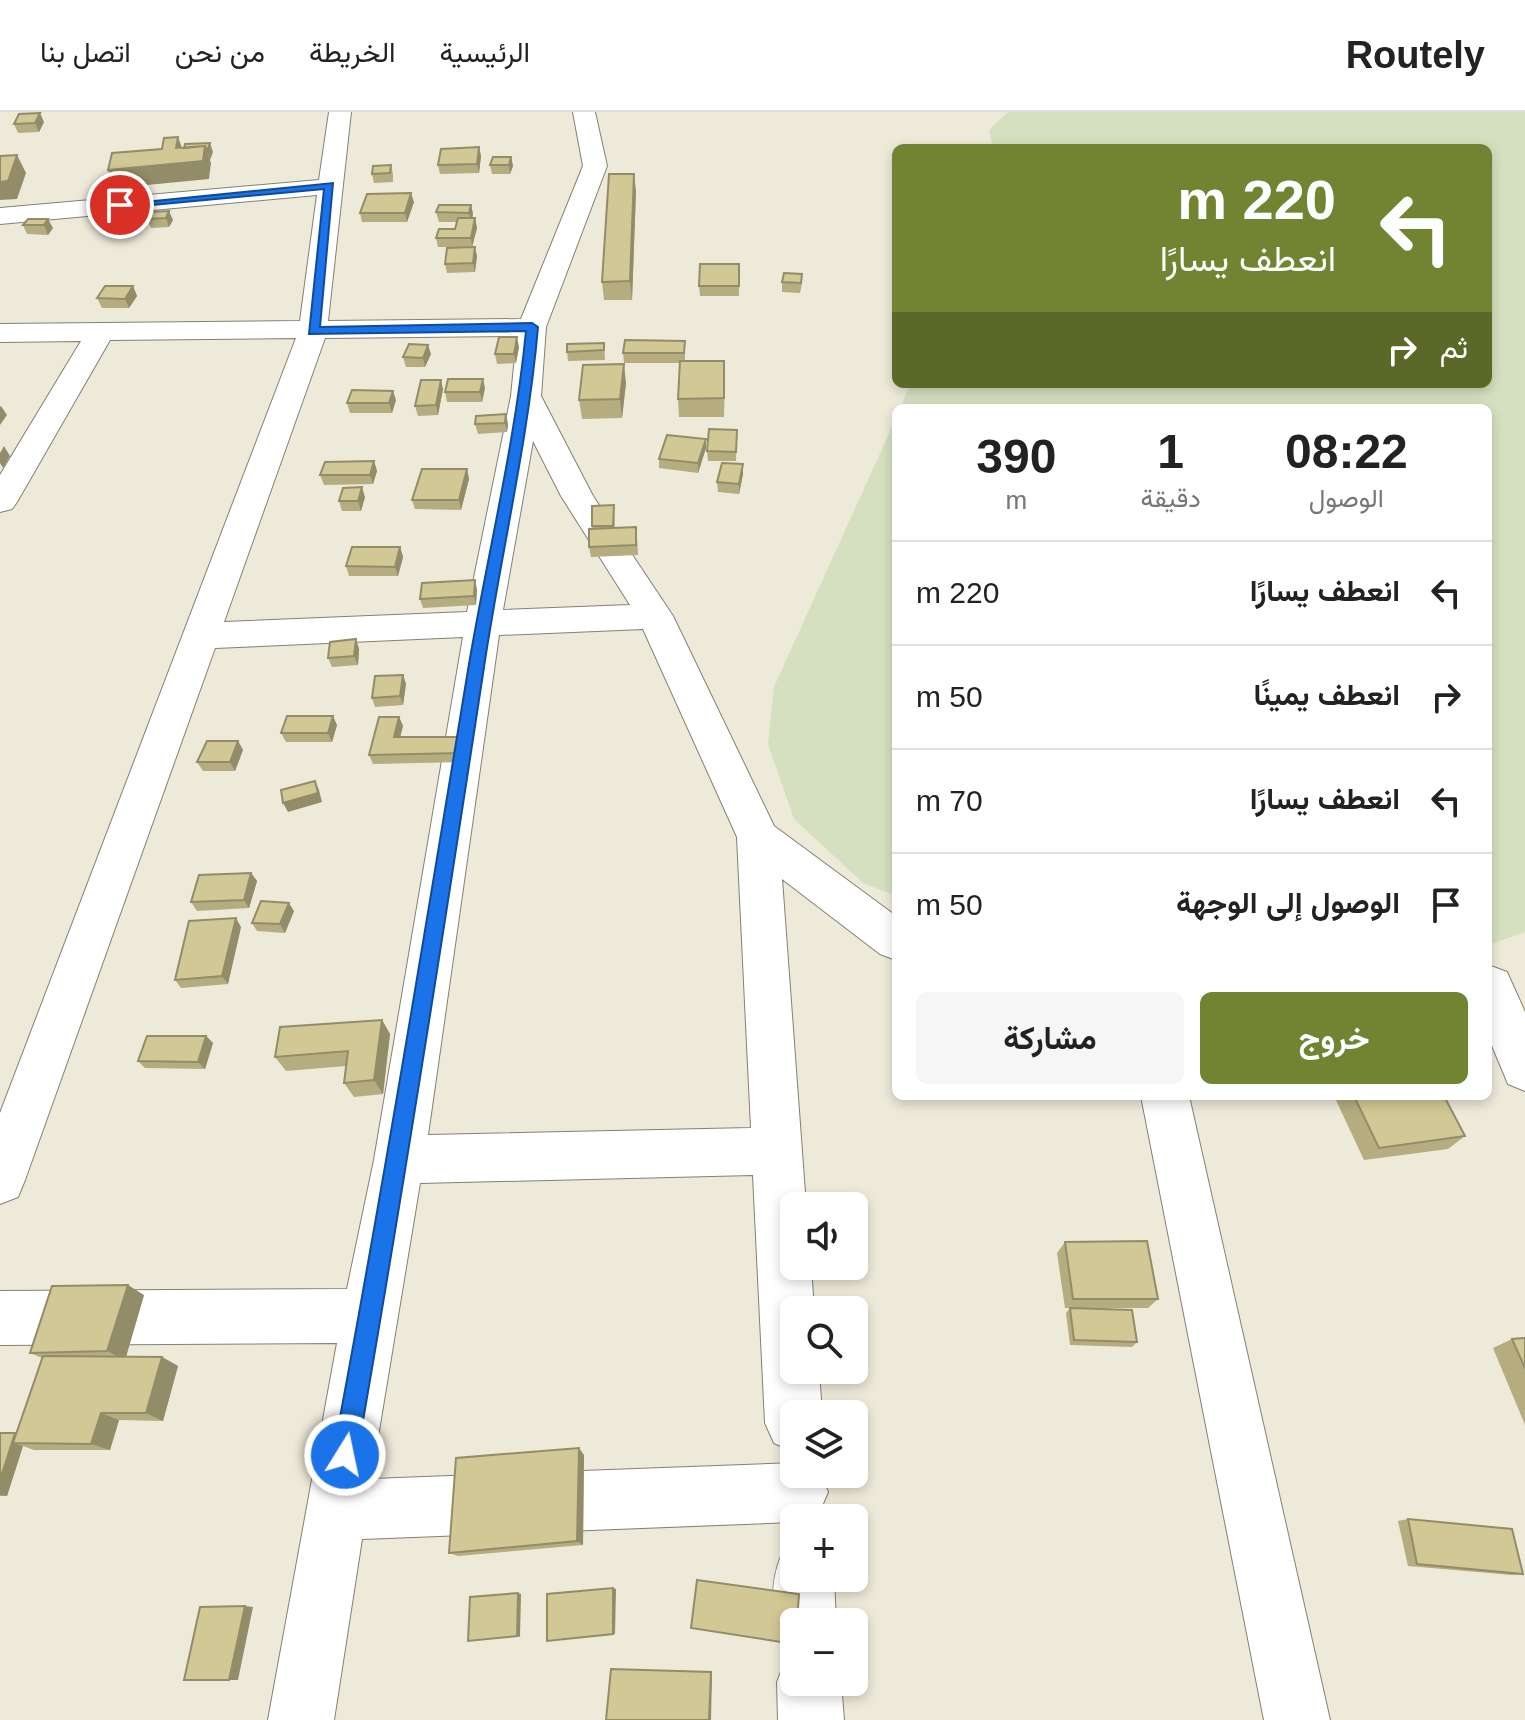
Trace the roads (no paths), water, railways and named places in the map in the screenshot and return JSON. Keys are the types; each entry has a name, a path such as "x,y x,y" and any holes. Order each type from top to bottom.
{"street":[{"path":"1,1172 313,331 340,112"},
{"path":"301,1720 369,1316 399,1160 483,623 526,396 532,327 595,166 584,112"},
{"path":"0,216 330,186"},
{"path":"0,333 532,327"},
{"path":"0,502 101,332"},
{"path":"526,396 577,496 655,616 758,837 793,1400"},
{"path":"200,636 655,616"},
{"path":"758,837 892,938"},
{"path":"1501,982 1525,1069"},
{"path":"1166,1100 1297,1720"},
{"path":"399,1160 779,1151"},
{"path":"0,1318 369,1316"},
{"path":"336,1510 798,1495"},
{"path":"810,1696 811,1720"}]}
